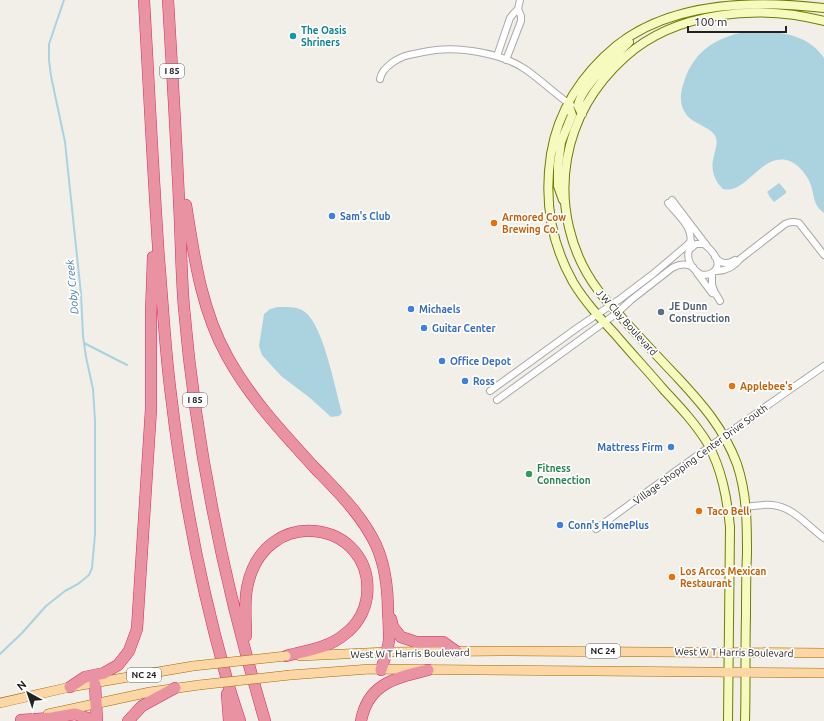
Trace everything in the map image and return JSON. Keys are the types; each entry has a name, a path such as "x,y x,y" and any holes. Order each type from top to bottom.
{"highway":[{"name":"I 85","path":"144,0 155,198 170,393 179,456 196,552 226,676 240,721"},
{"name":"I 85","path":"168,0 184,307 195,401 212,508 224,565 234,610 265,721"},
{"path":"176,143 196,266 208,312 227,356 238,375 264,411 346,501 368,530 376,545 385,574 388,590 389,641 381,670"},
{"path":"70,687 85,677 104,673 118,665 129,651 137,629 151,409 151,313 155,198"},
{"path":"246,653 245,602 247,587 260,556 274,542 291,533 302,530 311,530 336,537 355,553 363,566 367,585 366,602 363,611 352,628 334,641 313,649 286,656"},
{"path":"388,607 393,627 401,637 416,642 443,642 457,652"},
{"path":"361,721 364,709 370,698 382,685 399,677 428,670"},
{"path":"226,676 229,721"},
{"path":"95,684 97,721"},
{"path":"128,721 142,706 174,688"},
{"path":"19,720 52,718 75,714 90,719 91,721"}],"main road":[{"name":"West W T Harris Boulevard","path":"0,703 70,687 95,684 194,666 286,656 387,652 514,651 824,653"},
{"name":"West W T Harris Boulevard","path":"19,720 95,703 174,688 339,671 428,670 824,674"}],"street":[{"path":"497,56 510,18 518,9 520,0"},
{"name":"J W Clay Boulevard","path":"728,721 730,526 724,487 720,472 709,446 690,419 597,314 581,294 567,271 557,246 550,217 548,192 550,165 557,130 568,103 583,79 598,62 620,43 637,32 651,24 678,14 725,3 772,0 796,2 824,8"},
{"path":"506,60 521,21 521,16 518,9"},
{"name":"J W Clay Boulevard","path":"745,721 747,526 746,507 740,473 724,436 707,410 611,306 598,290 581,262 570,231 565,202 564,182 567,157 573,132 597,87 621,60 643,43 674,28 712,17 746,13 785,14 824,21"},
{"path":"582,114 578,106 580,99 600,72 637,32"},
{"path":"380,80 384,71 405,56 438,50 455,49 497,56 524,69 582,114"},
{"path":"565,202 559,190 557,171 561,142 572,115 568,103"},
{"path":"716,294 712,293 688,258 691,235 670,201 715,257 721,262 728,264 740,259"},
{"path":"497,400 617,313 631,300 676,265 685,264 703,275 730,268 785,224 794,221 799,223 824,255"},
{"path":"490,391 597,314 611,306 653,274 691,241"},
{"path":"689,250 696,244 704,244 707,246"},
{"path":"715,257 717,263 713,272 712,285 720,301"},
{"name":"Village Shopping Center Drive South","path":"596,529 709,446 824,366"},
{"path":"746,507 768,505 785,508 794,513 824,538"}],"water":[{"path":"752,31 782,33 801,39 818,50 824,58 824,213 817,206 812,187 806,176 797,165 786,160 777,160 768,163 738,186 731,189 723,189 715,178 712,165 717,145 717,140 714,134 689,117 682,107 681,94 688,70 701,52 719,40 740,33"},
{"path":"779,183 786,193 774,202 767,192"},
{"path":"278,307 292,307 299,309 305,312 312,320 318,331 328,359 342,413 339,416 331,417 310,398 281,376 262,355 259,346 264,314 270,309"}],"waterway":[{"name":"Doby Creek","path":"0,654 22,633 46,606 89,575 92,568 95,534 95,421 93,389 83,336 81,294 65,142 49,60 49,44 64,0"},
{"path":"84,343 127,365"}],"place":[{"name":"The Oasis Shriners","path":"293,36"},
{"name":"Sam's Club","path":"332,216"},
{"name":"Armored Cow Brewing Co.","path":"494,223"},
{"name":"Michaels","path":"411,309"},
{"name":"JE Dunn Construction","path":"661,312"},
{"name":"Guitar Center","path":"424,328"},
{"name":"Office Depot","path":"442,361"},
{"name":"Ross","path":"465,381"},
{"name":"Applebee's","path":"732,386"},
{"name":"Mattress Firm","path":"671,447"},
{"name":"Fitness Connection","path":"529,474"},
{"name":"Taco Bell","path":"699,511"},
{"name":"Conn's HomePlus","path":"560,525"},
{"name":"Los Arcos Mexican Restaurant","path":"672,577"}]}
